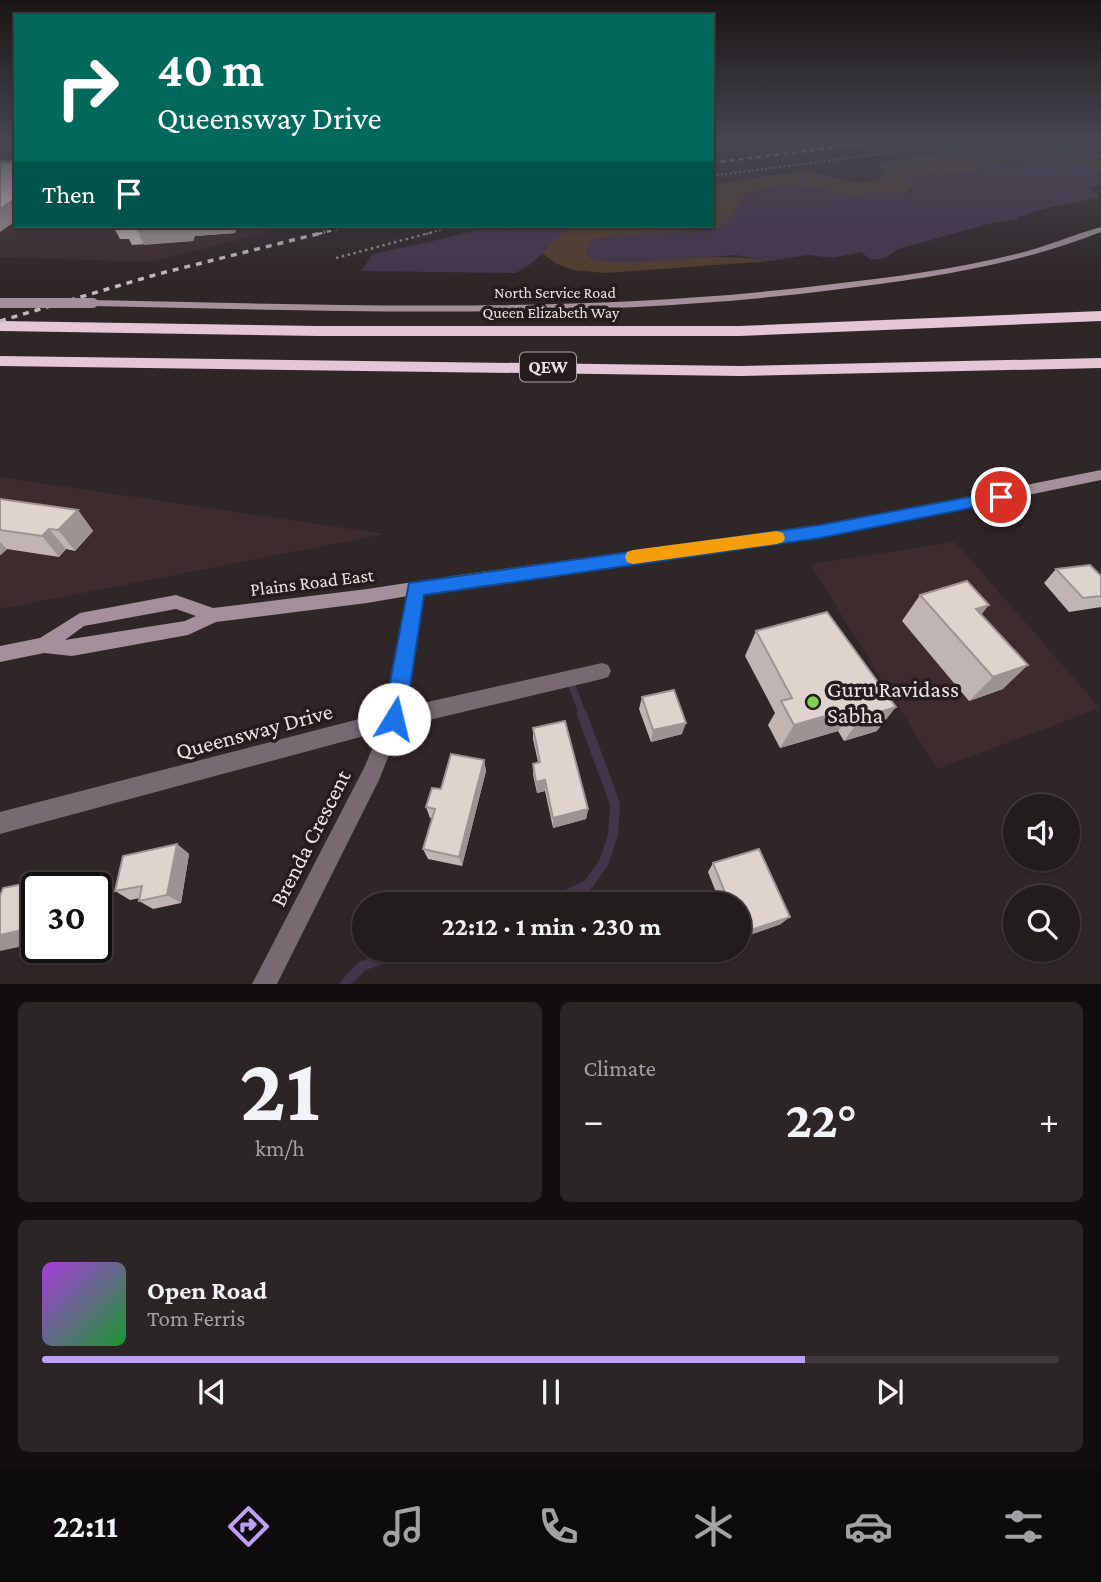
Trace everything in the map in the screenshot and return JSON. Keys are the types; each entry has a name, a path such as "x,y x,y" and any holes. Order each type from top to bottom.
{"highway":[{"name":"Queen Elizabeth Way","path":"0,326 358,331 740,331 1101,315"},
{"name":"QEW","path":"0,361 740,371 1101,363"}],"street":[{"name":"North Service Road","path":"0,303 629,308 825,290 964,269 1022,256 1101,229"},
{"path":"416,589 855,526 1101,475"},
{"name":"Plains Road East","path":"0,654 44,645 72,648 188,628 213,614 416,589"},
{"name":"Brenda Crescent","path":"264,984 372,774 394,719 416,589"},
{"name":"Plains Road East","path":"44,645 80,620 176,602 213,614"},
{"name":"Queensway Drive","path":"0,823 394,719 602,671"}],"path":[{"path":"336,258 448,228"}],"shaded area":[{"path":"0,188 14,188 14,228 286,228 150,262 0,257"},
{"path":"714,188 769,188 745,195 729,222 716,229 591,240 589,257 618,262 718,257 770,261 606,273 573,270 555,263 541,252 569,228 714,228"},
{"path":"770,188 811,188 851,197 876,192 912,191 911,188 1088,188 1098,194 1098,198 1017,216 1018,219 992,223 898,249 885,258 871,260 861,252 832,258 808,255 770,261 735,255 632,263 606,262 589,257 586,251 591,240 604,237 716,229 729,222 745,196"},
{"path":"791,188 912,188 900,194 865,194 860,197"},
{"path":"482,228 567,228 536,260 515,273 361,271 373,254"},
{"path":"0,477 385,534 0,609"},
{"path":"955,542 1100,708 937,769 810,564"}],"building":[{"path":"0,188 14,188 14,199 0,209"},
{"path":"0,499 78,510 58,530 49,529 42,536 0,530"},
{"path":"1090,565 1101,576 1101,596 1083,598 1056,569"},
{"path":"967,581 989,605 976,609 1028,665 993,677 920,595"},
{"path":"827,612 896,707 861,718 854,708 794,725 781,701 792,698 756,631"},
{"path":"674,690 686,723 653,730 642,697"},
{"path":"565,721 588,809 553,818 545,780 536,782 533,764 540,762 533,728"},
{"path":"451,754 484,760 459,857 423,849 435,809 426,807 432,788 441,789"},
{"path":"177,844 167,895 139,901 142,886 115,891 123,856"},
{"path":"759,849 790,917 751,930 751,892 725,892 713,863"},
{"path":"21,884 21,930 0,935 0,896 3,888"}],"waterway":[{"path":"572,686 583,715"},
{"path":"573,892 588,885 604,862 613,835 615,804 582,714"},
{"path":"345,984 362,966 374,962"}],"railway":[{"path":"318,234 341,228"},
{"path":"0,321 158,274 325,232"}],"slow traffic":[{"path":"633,557 777,538"}],"place":[{"name":"Guru Ravidass Sabha","path":"813,702"}],"route":[{"path":"394,719 416,589 820,532 1001,497"}]}
